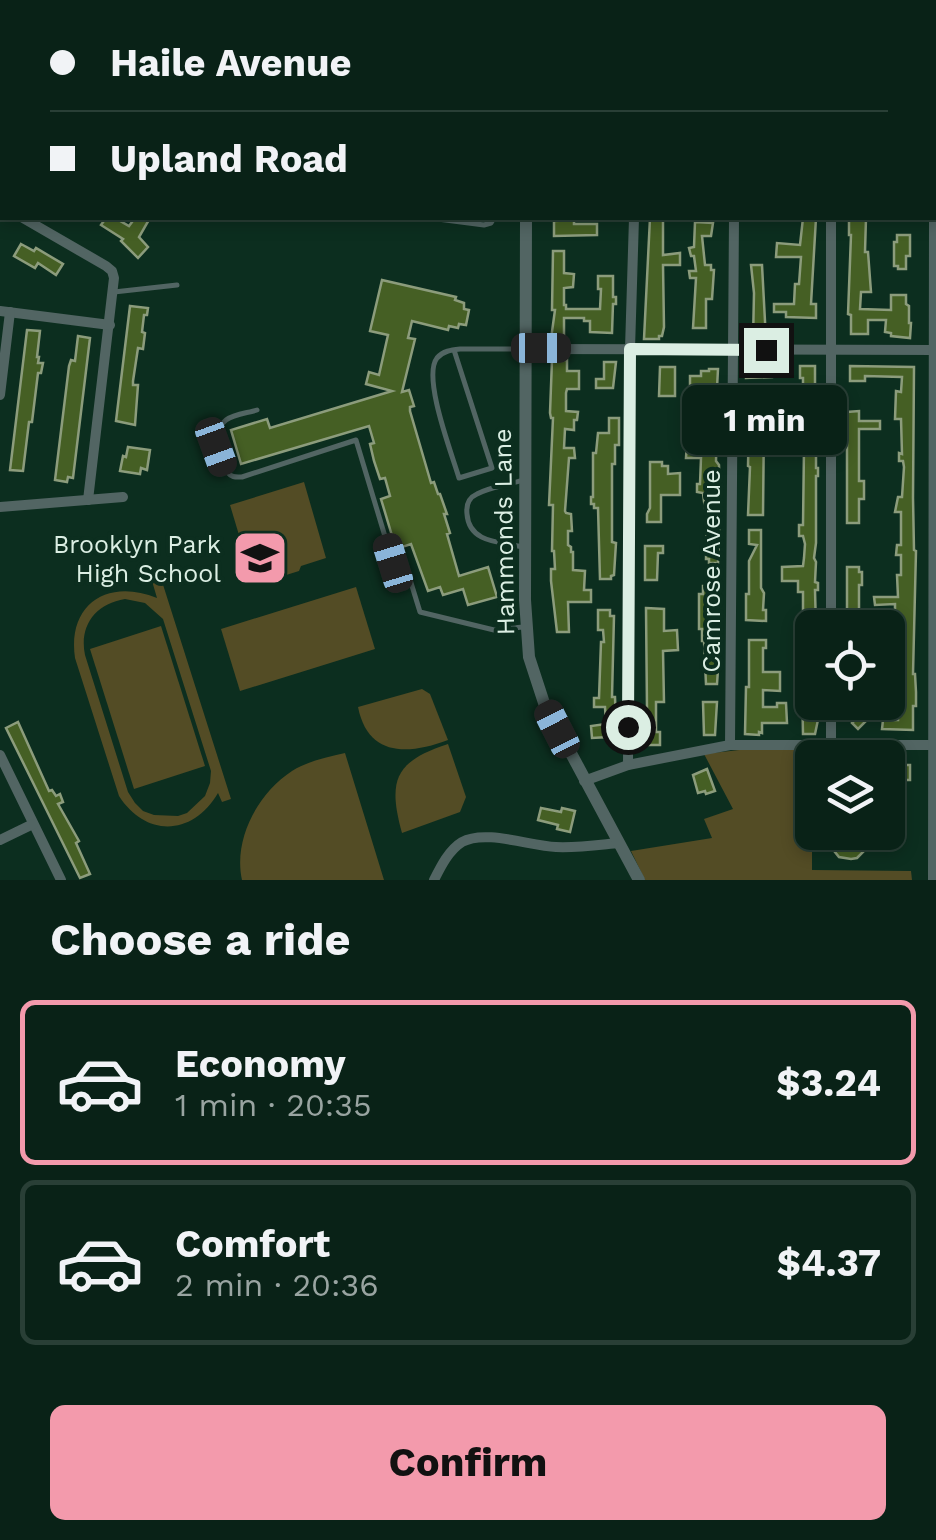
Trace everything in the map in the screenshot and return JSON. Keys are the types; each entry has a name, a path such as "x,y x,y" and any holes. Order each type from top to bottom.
{"street":[{"path":"26,220 112,272 114,292 88,500"},
{"name":"Hammonds Lane","path":"526,220 525,547 529,657 544,703 638,880"},
{"path":"628,765 634,220"},
{"name":"Camrose Avenue","path":"730,746 734,220"},
{"path":"831,610 832,220"},
{"path":"933,880 934,220"},
{"path":"0,394 5,311 110,324"},
{"path":"526,348 935,350"},
{"path":"0,507 123,497"},
{"path":"905,744 934,744"},
{"path":"584,781 628,765 730,746 795,745"},
{"path":"0,756 62,880"},
{"path":"0,840 33,824"},
{"path":"434,880 451,852 470,839 494,838 556,847 620,843"}],"lane":[{"path":"445,220 484,225 493,220"},
{"path":"114,292 176,285"},
{"path":"454,350 492,468 459,478 432,384 436,359 454,350 526,348"},
{"path":"257,410 225,420 218,431 216,447 228,473 242,477 356,440 393,563 404,560 420,612 494,630 526,626"},
{"path":"525,547 478,537 468,526 466,511 475,494 526,479"}],"shaded area":[{"path":"304,482 326,558 254,585 230,505"},
{"path":"159,572 231,799 222,802 218,793 196,818 169,826 142,819 119,796 75,658 74,639 85,610 95,600 123,591 157,598 150,574","holes":["125,599 145,603 163,619 211,771 205,796 178,816 143,811 128,792 85,655 84,635 98,611"]},
{"path":"356,587 375,649 240,691 221,629"},
{"path":"161,626 205,766 134,789 90,649"},
{"path":"422,689 430,694 448,740 405,749 392,748 371,735 358,707"},
{"path":"448,744 466,797 460,812 402,833 396,799 400,775 417,757"},
{"path":"795,750 795,850 812,850 812,870 911,871 912,880 645,880 631,851 712,838 704,819 733,809 704,754"},
{"path":"345,753 384,880 242,880 241,849 259,804 280,780 298,768"}],"building":[{"path":"105,220 118,220 129,226 134,220 149,220 139,237 148,247 138,258 123,239 101,225"},
{"path":"574,220 574,224 597,224 597,235 554,236 554,221"},
{"path":"650,220 663,220 663,255 680,253 680,265 663,265 662,336 644,339"},
{"path":"803,220 816,220 811,304 816,304 816,318 786,317 786,312 774,312 774,304 794,304 801,257 776,257 777,243 800,245"},
{"path":"849,220 866,220 865,252 871,292 861,292 860,309 891,310 891,295 906,295 910,338 885,332 886,320 868,320 868,334 851,334"},
{"path":"695,222 713,223 711,236 702,236 705,265 714,270 712,299 706,299 706,328 693,328 696,278 690,278 689,271 696,271 689,248 694,247"},
{"path":"897,235 910,235 906,269 894,266"},
{"path":"21,244 63,264 56,275 38,263 35,268 14,256"},
{"path":"553,251 564,251 564,273 574,274 573,287 564,288 566,309 600,309 598,276 613,276 616,304 612,333 590,332 590,321 584,318 564,318 564,339 551,339 555,310"},
{"path":"751,265 762,265 766,340 753,340"},
{"path":"382,280 456,297 469,310 466,325 449,326 448,330 412,321 408,338 415,339 402,392 409,390 414,406 410,411 431,483 434,482 447,514 447,534 459,576 488,567 497,597 468,605 463,589 443,595 440,587 428,591 411,544 396,549 381,499 390,496 374,461 369,426 241,464 231,430 267,419 270,428 392,391 366,384 369,372 379,375 388,335 370,331"},
{"path":"130,306 148,308 144,315 143,349 138,348 133,381 133,385 138,385 135,425 116,421"},
{"path":"27,330 40,331 37,357 38,363 43,363 38,373 23,471 10,470"},
{"path":"78,336 90,338 73,478 68,477 67,482 55,480 69,366 71,360 75,361"},
{"path":"552,360 567,360 567,371 579,371 579,389 567,389 566,393 566,411 578,412 574,430 565,429 564,448 574,448 575,458 569,458 565,511 571,514 568,545 573,552 573,570 585,571 584,590 591,590 591,602 568,602 569,632 557,632 551,581 551,569 555,569 553,505 549,505"},
{"path":"604,362 616,362 613,388 596,388 596,379 604,379"},
{"path":"746,365 772,365 772,377 746,378"},
{"path":"800,366 815,366 816,610 803,610 803,592 798,592 798,581 782,581 782,567 803,566 804,558 805,544 803,536 799,536 799,525 803,525 804,448 798,448 798,437 783,437 784,421 796,421 796,411 803,410"},
{"path":"850,366 914,367 913,730 882,729 883,720 905,720 905,610 895,610 895,604 875,605 874,597 898,597 897,575 901,575 901,555 896,555 897,545 901,545 901,512 895,512 898,497 902,497 904,467 903,461 899,461 901,419 895,419 896,391 901,392 902,377 865,376 865,381 850,381"},
{"path":"660,367 675,367 675,396 659,396"},
{"path":"718,369 717,388 697,388 697,399 690,399 690,376 701,376 701,371"},
{"path":"777,390 789,390 789,406 749,408 749,391 761,391 762,399 777,399"},
{"path":"859,411 859,421 880,421 880,429 859,429 859,481 864,481 864,499 859,499 859,523 847,523 844,419 847,412"},
{"path":"609,418 619,418 619,445 615,445 612,464 612,542 616,543 614,575 611,579 600,579 598,508 591,504 593,453 598,433 609,433"},
{"path":"749,420 764,420 763,515 748,515"},
{"path":"702,423 717,423 718,563 706,559 707,509 703,493 697,492 701,458 686,458 687,442 702,443"},
{"path":"128,447 150,450 147,470 141,468 140,474 120,471"},
{"path":"650,462 668,466 668,474 680,473 680,495 661,495 661,522 647,522"},
{"path":"749,530 761,530 761,588 766,621 746,620 749,561 757,545 749,544"},
{"path":"645,546 663,546 663,553 658,553 657,580 645,580"},
{"path":"847,567 859,567 859,610 847,610"},
{"path":"703,586 715,586 717,684 706,684 704,641 699,629 699,594 703,594"},
{"path":"646,608 664,609 664,631 677,630 678,650 663,651 664,702 656,702 660,745 643,745 642,741 642,709 647,709"},
{"path":"598,610 610,610 610,616 614,616 612,697 616,725 614,731 608,731 609,737 592,738 591,726 606,724 605,707 594,707 594,698 599,698 604,642 603,630 598,630"},
{"path":"749,640 766,640 763,672 780,672 780,691 763,690 763,707 786,703 787,723 762,723 759,735 745,734"},
{"path":"703,702 717,702 715,735 704,735"},
{"path":"803,720 818,720 815,734 803,734"},
{"path":"855,720 867,720 858,729 852,723"},
{"path":"18,722 49,791 60,794 63,802 58,804 79,841 76,843 90,874 80,878 6,728"},
{"path":"905,765 910,765 910,780 905,780"},
{"path":"707,769 715,791 698,793 693,775"},
{"path":"541,808 575,811 570,832 538,820"},
{"path":"833,850 865,850 857,858 839,857"}],"place":[{"name":"Brooklyn Park High School","path":"260,558"}],"route":[{"path":"628,727 630,349 766,350"}]}
